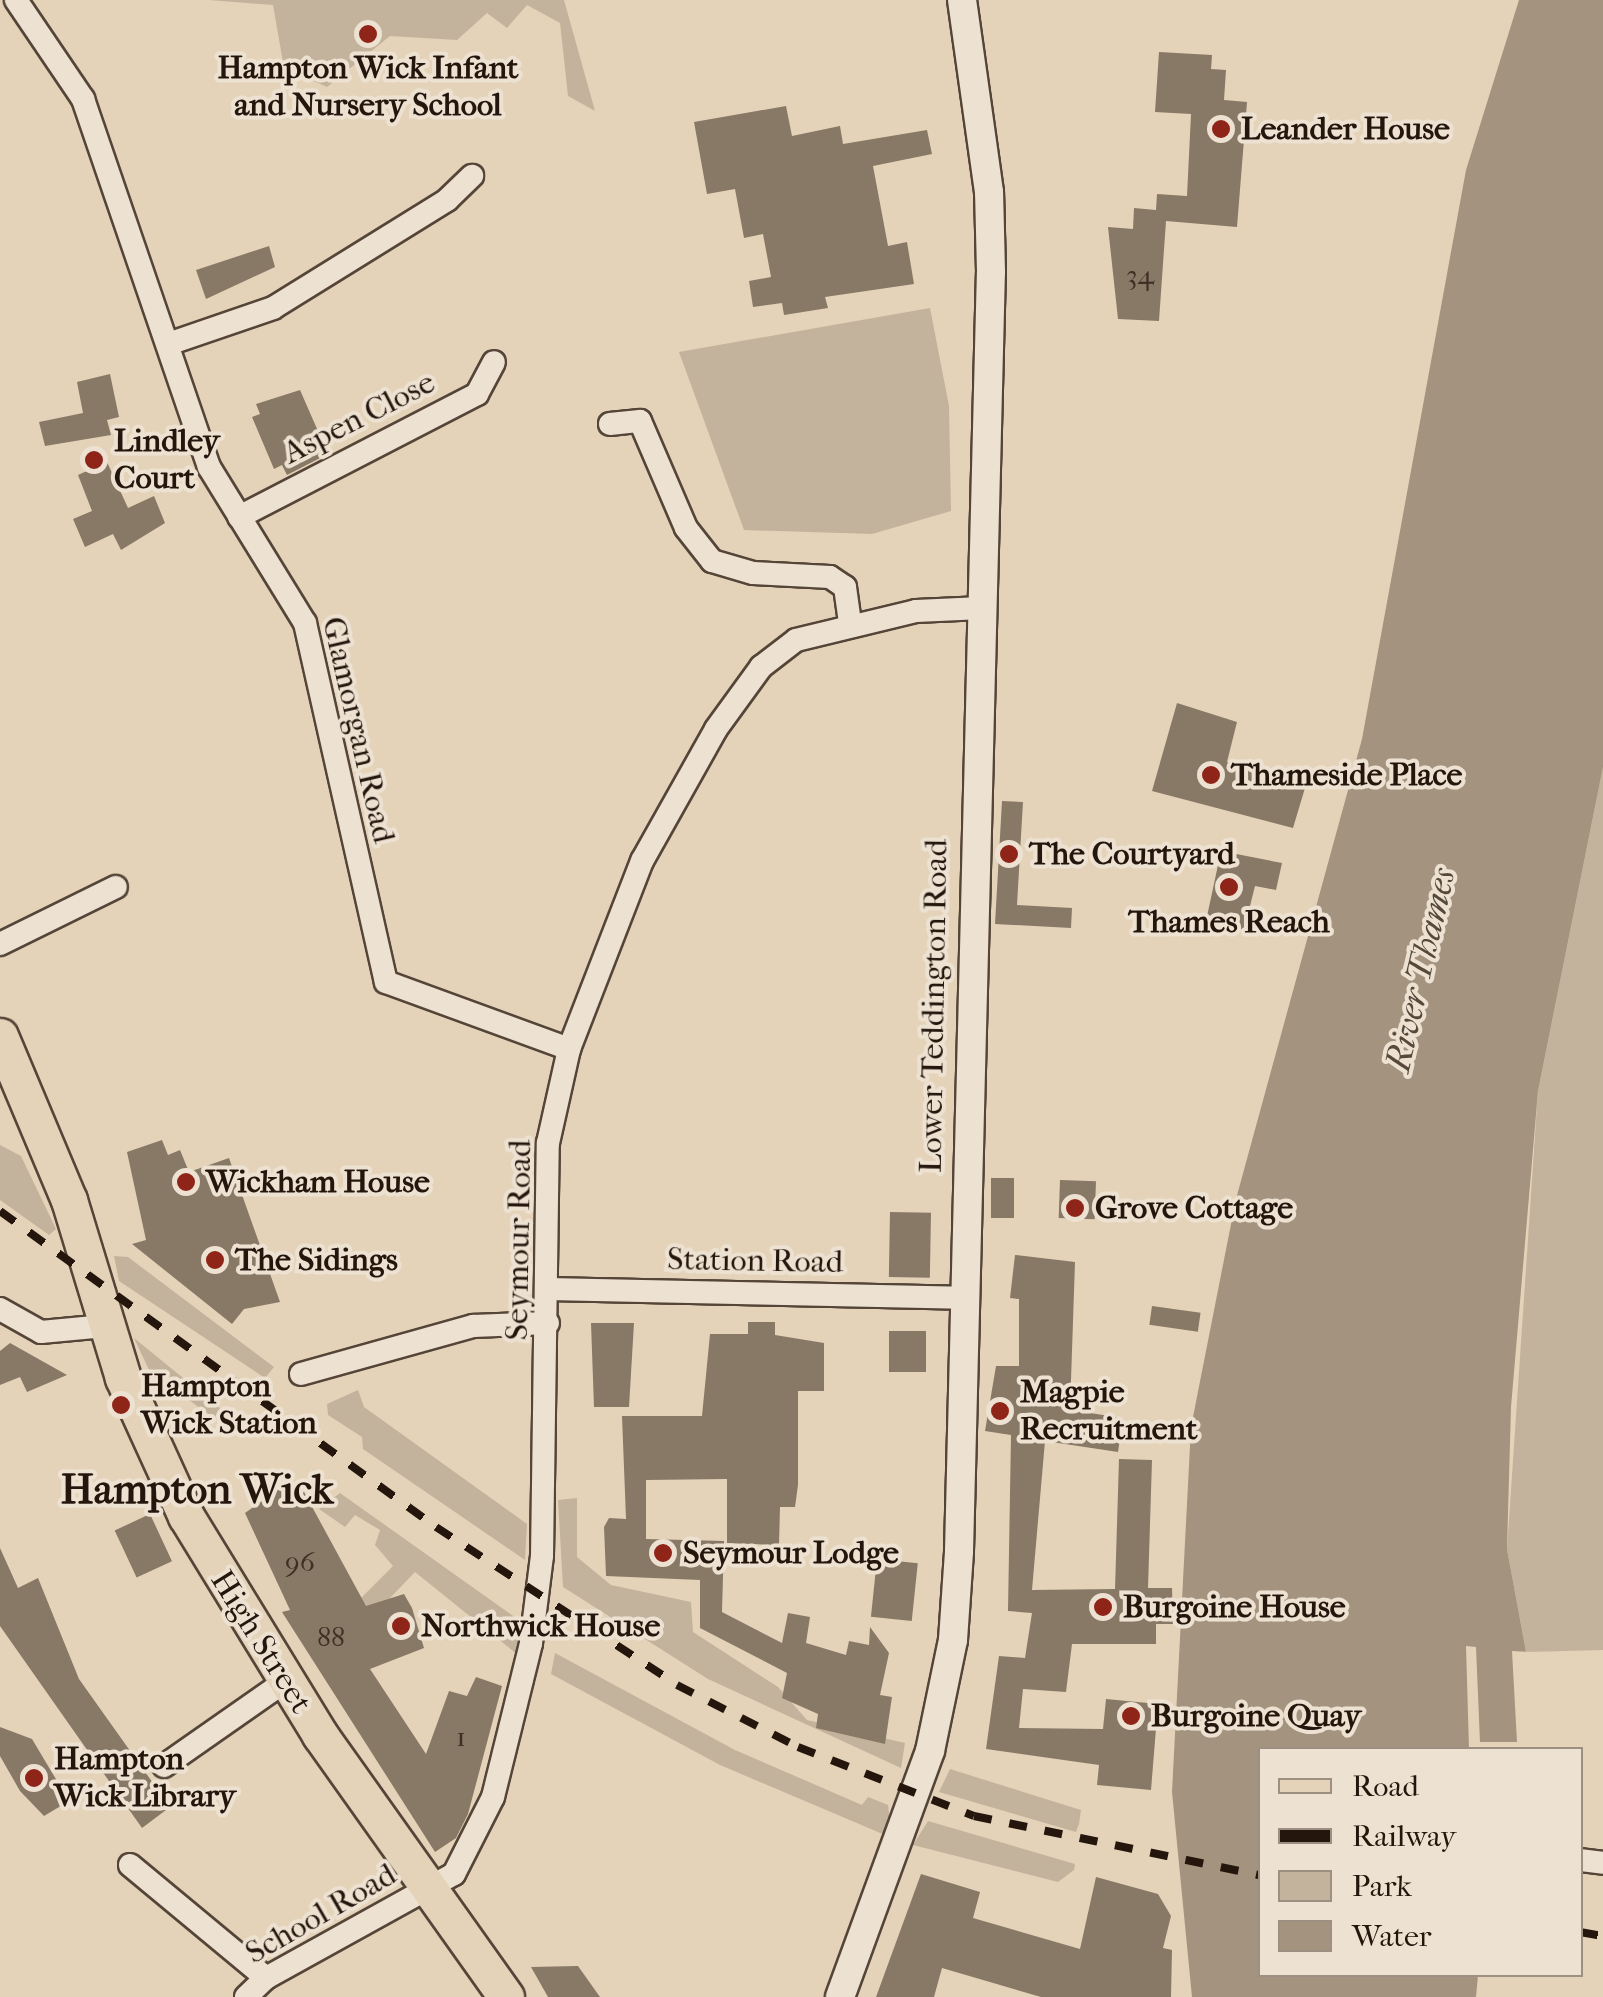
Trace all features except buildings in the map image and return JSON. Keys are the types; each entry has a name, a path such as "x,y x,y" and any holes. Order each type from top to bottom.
{"main road":[{"name":"High Street","path":"0,1036 84,1251 105,1326 186,1516 284,1682 506,1997"}],"street":[{"name":"Glamorgan Road","path":"16,0 83,99 210,467 305,623 386,982 569,1049"},
{"name":"Lower Teddington Road","path":"840,1997 906,1830 953,1640 990,192 962,0"},
{"path":"168,344 273,308 447,200 472,176"},
{"name":"Aspen Close","path":"240,517 477,394 494,362"},
{"path":"610,424 640,421 686,528 712,561 753,573 830,577 845,587 850,622"},
{"name":"Seymour Road","path":"431,1889 462,1867 478,1840 532,1643 542,1556 548,1143 569,1049 642,861 716,729 761,667 796,640 850,622 982,608"},
{"path":"0,944 116,887"},
{"name":"Station Road","path":"546,1290 962,1298"},
{"path":"0,1310 41,1332 105,1326"},
{"path":"301,1374 473,1326 548,1323"},
{"path":"164,1766 284,1682"},
{"path":"130,1865 266,1978"},
{"name":"School Road","path":"246,1997 266,1978 431,1889"}],"green space":[{"name":"Hampton Wick Infant and Nursery School","path":"209,0 564,0 595,111 568,96 560,23 527,5 507,28 487,13 457,40 390,36 327,87 284,68 273,5"},
{"path":"930,308 949,406 951,511 872,534 744,530 679,352"},
{"path":"1603,767 1603,1650 1526,1652 1507,1549 1538,1091"},
{"path":"0,1145 21,1156 56,1229 49,1235 0,1200"},
{"path":"114,1256 128,1257 274,1367 265,1378 119,1281"},
{"path":"134,1338 231,1417 225,1426 150,1372"},
{"path":"358,1390 364,1407 527,1524 525,1560 363,1449 362,1437 328,1415 327,1404"},
{"path":"340,1493 523,1623 518,1655 415,1572 370,1619 355,1604 393,1566 375,1545 380,1530 355,1515 345,1527 319,1509"},
{"path":"577,1498 577,1557 611,1585 691,1602 693,1632 778,1687 807,1720 905,1743 901,1768 708,1679 563,1587 558,1500"},
{"path":"555,1653 735,1750 862,1805 868,1797 888,1805 892,1838 720,1765 551,1674"},
{"path":"950,1769 1081,1810 1076,1832 939,1792"},
{"path":"928,1821 1075,1864 1074,1870 1058,1882 913,1845"}],"water":[{"name":"River Thames","path":"1519,0 1603,0 1603,767 1538,1091 1511,1407 1507,1549 1526,1652 1530,1747 1258,1747 1258,1977 1478,1977 1476,1997 1192,1997 1172,1792 1191,1427 1236,1199 1362,739 1466,170"}],"pier":[{"path":"1466,1646 1476,1647 1480,1742 1517,1742 1512,1651 1531,1652 1535,1747 1469,1747"}],"railway":[{"path":"0,1211 436,1527 677,1685 798,1747 974,1816 1258,1875"},
{"path":"1583,1933 1603,1936"}],"place":[{"name":"Hampton Wick Infant and Nursery School","path":"368,34"},
{"name":"Leander House","path":"1221,129"},
{"name":"Lindley Court","path":"94,460"},
{"name":"Thameside Place","path":"1211,775"},
{"name":"The Courtyard","path":"1009,854"},
{"name":"Thames Reach","path":"1229,887"},
{"name":"Wickham House","path":"186,1182"},
{"name":"Grove Cottage","path":"1075,1208"},
{"name":"The Sidings","path":"215,1260"},
{"name":"Hampton Wick Station","path":"121,1405"},
{"name":"Magpie Recruitment","path":"1000,1411"},
{"name":"Seymour Lodge","path":"663,1553"},
{"name":"Burgoine House","path":"1103,1607"},
{"name":"Northwick House","path":"401,1626"},
{"name":"Burgoine Quay","path":"1131,1716"},
{"name":"Hampton Wick Library","path":"34,1778"}],"district":[{"name":"Hampton Wick","path":"197,1490"}]}
